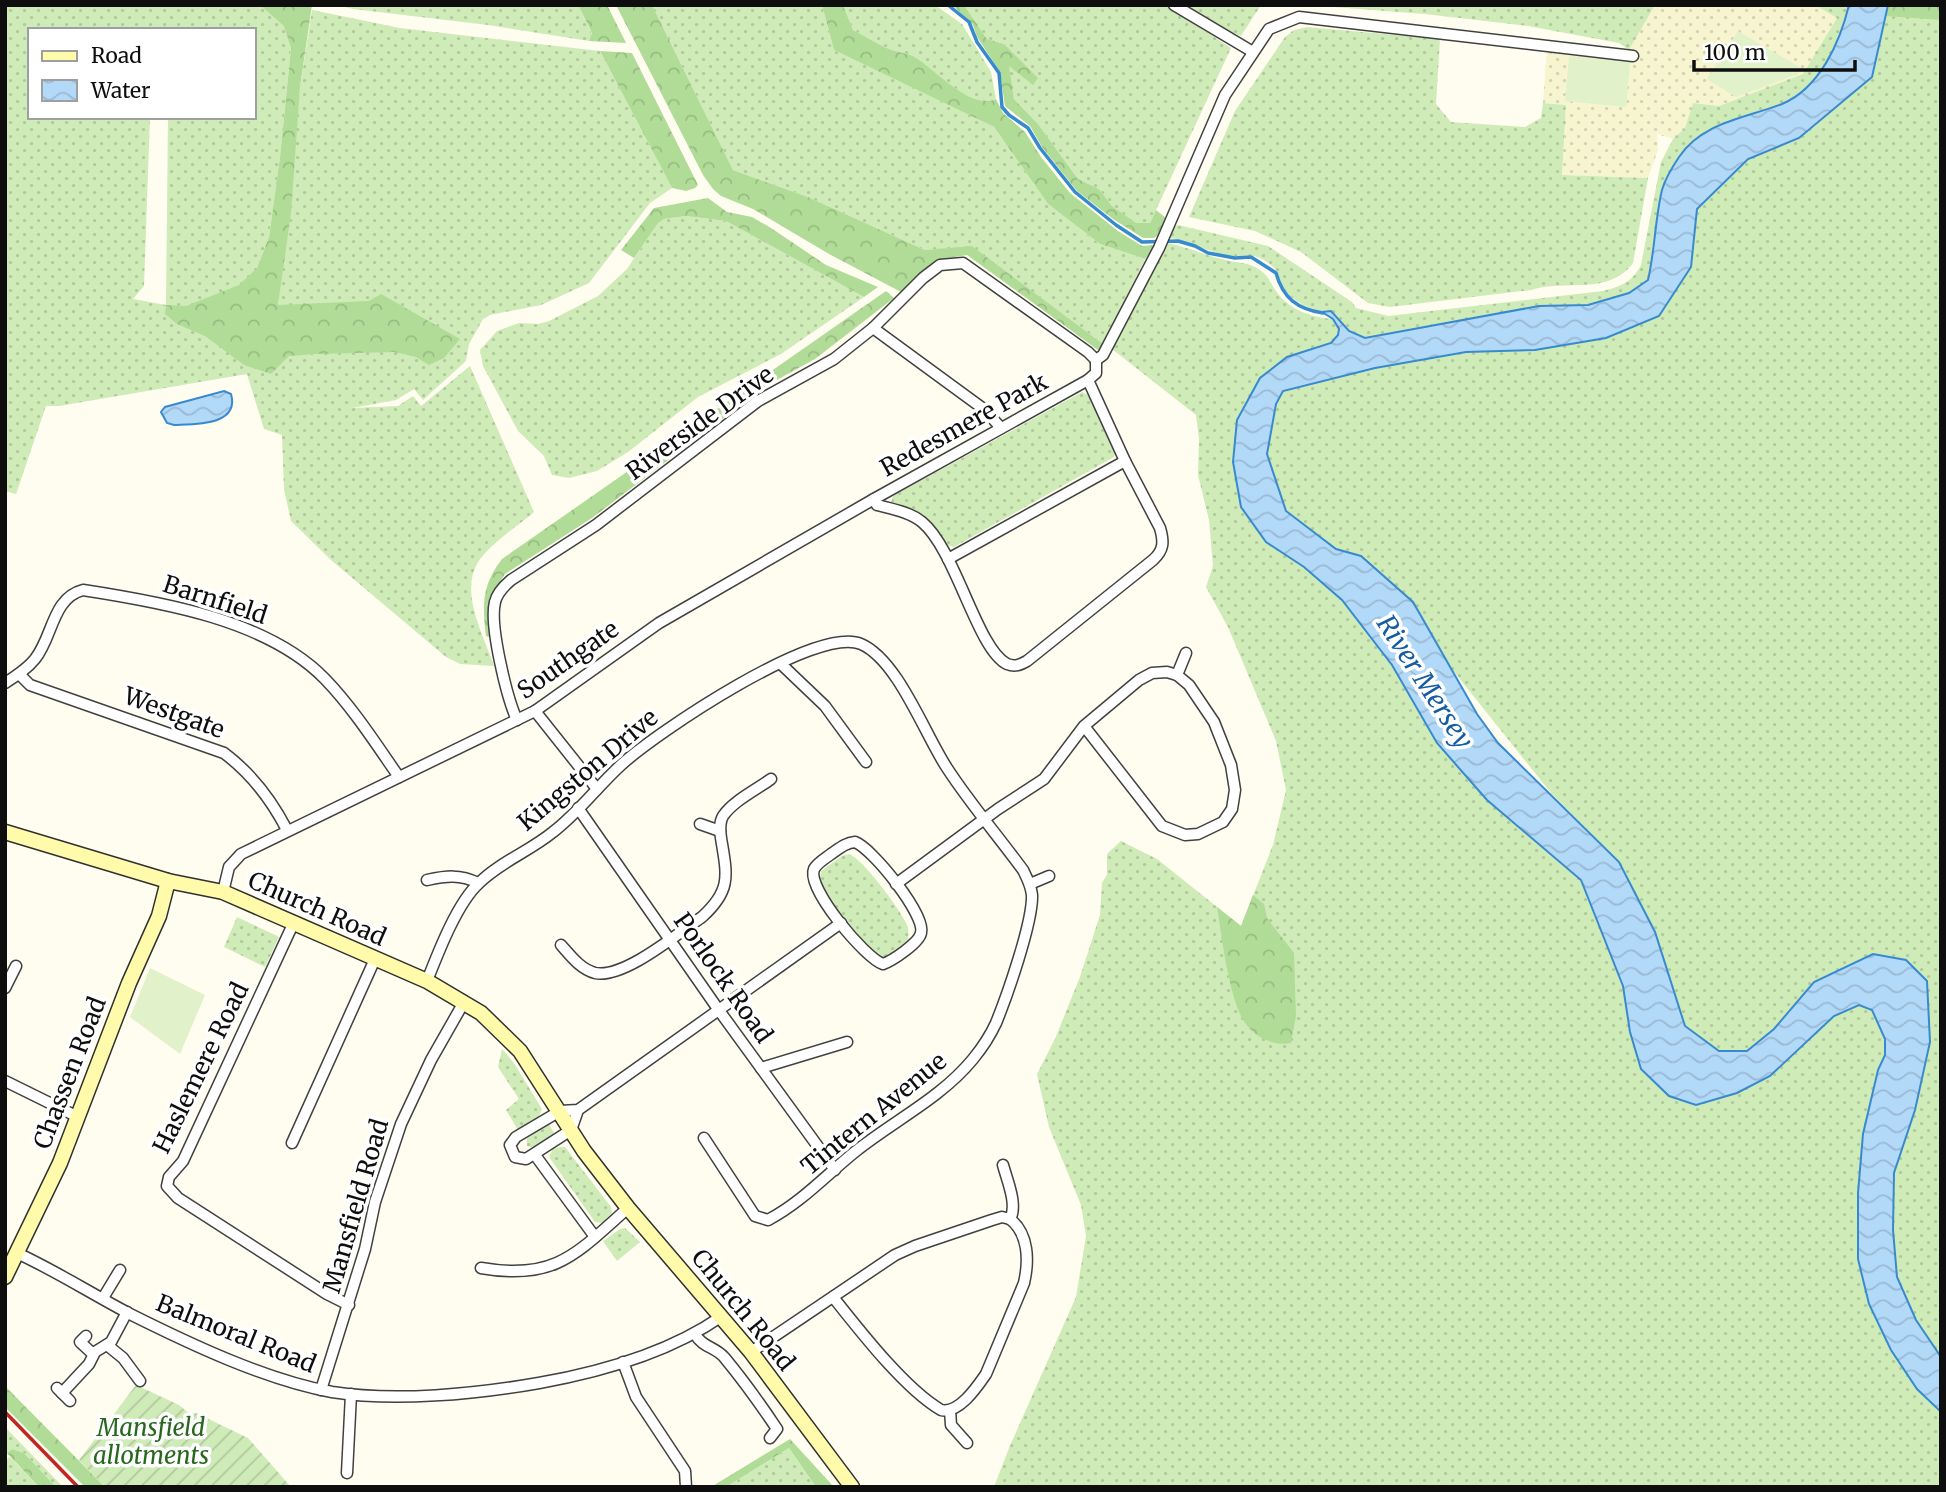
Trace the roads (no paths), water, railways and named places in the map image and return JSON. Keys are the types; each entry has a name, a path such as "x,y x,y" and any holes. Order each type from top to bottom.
{"main road":[{"name":"Church Road","path":"5,832 168,881 223,892 428,981 464,1002 496,1026 520,1051 584,1151 628,1208 751,1352 852,1487"},
{"name":"Chassen Road","path":"6,1273 57,1171 129,983 159,916 168,881"}],"street":[{"path":"1174,5 1253,52"},
{"path":"1088,380 1096,373 1096,360 1103,355 1159,248 1225,95 1269,29 1298,17 1633,56"},
{"name":"Riverside Drive","path":"517,720 504,681 494,620 495,602 503,588 511,580 596,525 758,401 818,369 873,328 923,278 940,265 963,263 1096,360"},
{"path":"873,328 985,410 1001,428"},
{"name":"Redesmere Park","path":"1088,380 1163,539 1159,555 1027,662 1012,666 998,657 990,646 935,536 922,522 908,514 877,505 874,499 1001,428 1088,380"},
{"path":"948,559 1125,461"},
{"name":"Southgate","path":"223,892 229,867 235,858 287,830 535,711 659,623 874,499"},
{"name":"Barnfield","path":"5,683 34,660 42,649 61,606 75,592 83,590 163,603 270,639 297,655 324,677 348,705 399,777"},
{"name":"Kingston Drive","path":"428,981 451,926 478,883 551,834 621,765 667,728 737,684 812,650 844,642 863,645 877,655 902,688 946,768 986,819"},
{"path":"1177,675 1186,653"},
{"path":"781,664 825,706 866,762"},
{"path":"896,884 1044,779 1084,726 1139,680 1152,673 1167,672 1177,675 1202,701 1214,722 1231,765 1235,790 1232,809 1223,822 1212,829 1185,835 1162,826 1084,726"},
{"name":"Westgate","path":"19,674 30,685 224,753 243,767 263,789 287,830"},
{"path":"535,711 597,789"},
{"path":"561,945 579,965 595,973 612,972 628,967 712,908 725,890 727,876 720,831 725,814 771,779"},
{"name":"Porlock Road","path":"578,808 718,1009 835,1170"},
{"path":"986,819 1030,884 1049,876"},
{"path":"700,824 720,831"},
{"path":"855,842 863,845 896,884 918,915 921,933 918,940 883,964 862,950 841,923 816,886 814,869 847,843 855,842"},
{"path":"427,880 449,875 467,877 478,883"},
{"name":"Tintern Avenue","path":"705,1138 755,1216 765,1220 812,1191 893,1124 935,1096 973,1059 996,1023 1031,912 1030,884"},
{"name":"Haslemere Road","path":"294,922 183,1161 169,1177 167,1186 177,1198 327,1294 349,1305"},
{"path":"578,1110 571,1130 535,1155 520,1160 515,1157 510,1145 516,1137 560,1111 578,1110 841,923"},
{"path":"292,1143 375,959"},
{"path":"5,988 16,967"},
{"name":"Mansfield Road","path":"321,1390 365,1249 374,1202 401,1124 426,1070 464,1002"},
{"path":"761,1068 847,1042"},
{"path":"5,1081 78,1117"},
{"path":"535,1155 595,1237"},
{"path":"1003,1165 1012,1202 1013,1213 1010,1219"},
{"path":"481,1268 510,1272 544,1269 568,1258 628,1208"},
{"path":"751,1352 875,1267 915,1246 1002,1217 1017,1225 1025,1246 1027,1270 1024,1283 986,1374 977,1387 950,1410 941,1410 934,1406 912,1387 863,1335 833,1297"},
{"name":"Balmoral Road","path":"17,1253 175,1336 261,1372 321,1390 351,1394 418,1395 491,1390 553,1380 623,1362 695,1334 722,1316"},
{"path":"103,1298 120,1270"},
{"path":"63,1394 89,1364 93,1354 114,1338 127,1312"},
{"name":"Church Road","path":"695,1334 700,1342 724,1357 764,1410 777,1429 770,1438"},
{"path":"86,1336 80,1342 93,1354"},
{"path":"107,1345 123,1358 140,1381"},
{"path":"623,1362 636,1397 685,1471 686,1487"},
{"path":"347,1472 351,1394"},
{"path":"950,1410 951,1425 967,1443"}],"water":[{"name":"River Mersey","path":"1849,5 1888,5 1872,77 1799,138 1748,159 1697,209 1691,267 1659,316 1606,338 1535,350 1466,352 1375,368 1283,391 1276,404 1267,454 1286,511 1336,549 1361,556 1413,602 1477,714 1498,743 1619,862 1655,932 1685,1026 1719,1051 1747,1051 1774,1029 1814,982 1873,954 1906,960 1927,981 1930,1042 1915,1110 1894,1173 1893,1230 1897,1277 1916,1320 1941,1357 1941,1412 1917,1389 1891,1350 1869,1304 1858,1259 1858,1193 1863,1134 1878,1070 1885,1055 1885,1039 1872,1010 1859,1005 1834,1016 1770,1076 1737,1093 1696,1105 1669,1096 1641,1069 1630,1032 1623,986 1581,880 1487,800 1437,743 1392,665 1342,600 1304,567 1266,542 1241,507 1233,462 1237,420 1260,378 1287,357 1331,343 1338,335 1339,329 1333,319 1322,312 1331,311 1349,331 1365,338 1539,306 1588,305 1629,293 1648,280 1662,190 1679,157 1689,145 1712,129 1782,104 1807,87 1818,75 1834,48"},
{"path":"224,391 231,394 232,404 229,412 213,421 174,425 167,423 161,412 165,407"}],"waterway":[{"path":"948,5 969,22 977,42 999,73 1002,107 1028,128 1040,148 1075,192 1142,242 1178,241 1208,253 1235,258 1251,257 1276,273 1292,301 1306,309 1323,313"}],"railway":[{"path":"5,1412 78,1487"}],"park label":[{"name":"Mansfield allotments","path":"151,1442"}]}
